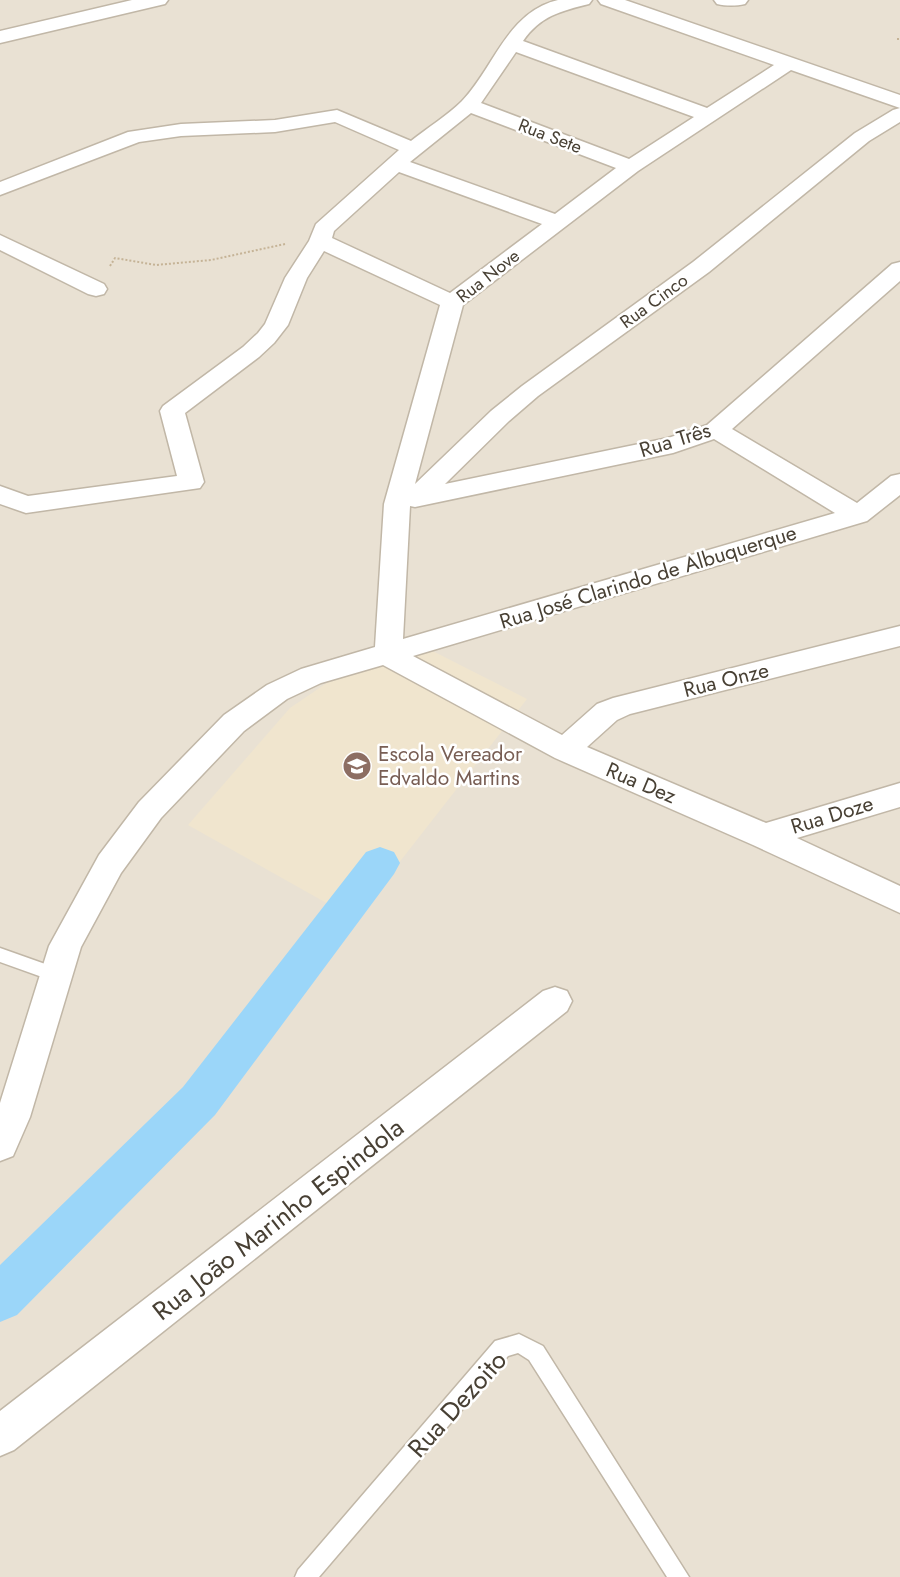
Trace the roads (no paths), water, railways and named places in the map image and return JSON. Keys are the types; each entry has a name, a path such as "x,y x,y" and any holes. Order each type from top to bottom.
{"street":[{"path":"0,37 158,0"},
{"path":"0,494 26,505 190,482 172,411 251,352 266,338 276,325 296,278 324,229 413,149 469,105 522,29 537,15 555,6 583,0"},
{"path":"606,0 900,102"},
{"path":"723,0 739,0"},
{"path":"512,44 710,116"},
{"name":"Rua Nove","path":"387,655 406,501 452,302 631,167 789,64"},
{"name":"Rua Sete","path":"469,105 631,167"},
{"name":"Rua Cinco","path":"406,501 530,391 701,267 862,137 900,114"},
{"path":"0,189 135,136 181,130 275,126 337,116 413,149"},
{"path":"395,165 558,222"},
{"path":"320,239 452,302"},
{"path":"0,242 96,289"},
{"name":"Rua Três","path":"406,501 673,445 716,430 900,269"},
{"path":"716,430 858,515"},
{"name":"Rua José Clarindo de Albuquerque","path":"0,1145 13,1117 65,946 110,864 150,810 234,723 285,688 312,676 858,515 900,482"},
{"name":"Rua Onze","path":"565,750 607,712 623,705 900,636"},
{"name":"Rua Dez","path":"387,655 565,750 764,836 900,900"},
{"name":"Rua Doze","path":"764,836 900,795"},
{"name":"Rua João Marinho Espindola","path":"0,1436 555,1001"}],"lane":[{"path":"0,955 56,975"},
{"name":"Rua Dezoito","path":"305,1577 502,1348 519,1343 536,1353 679,1577"}],"waterway":[{"path":"0,1298 199,1101 380,863"}],"place":[{"name":"Escola Vereador Edvaldo Martins","path":"357,766"}]}
